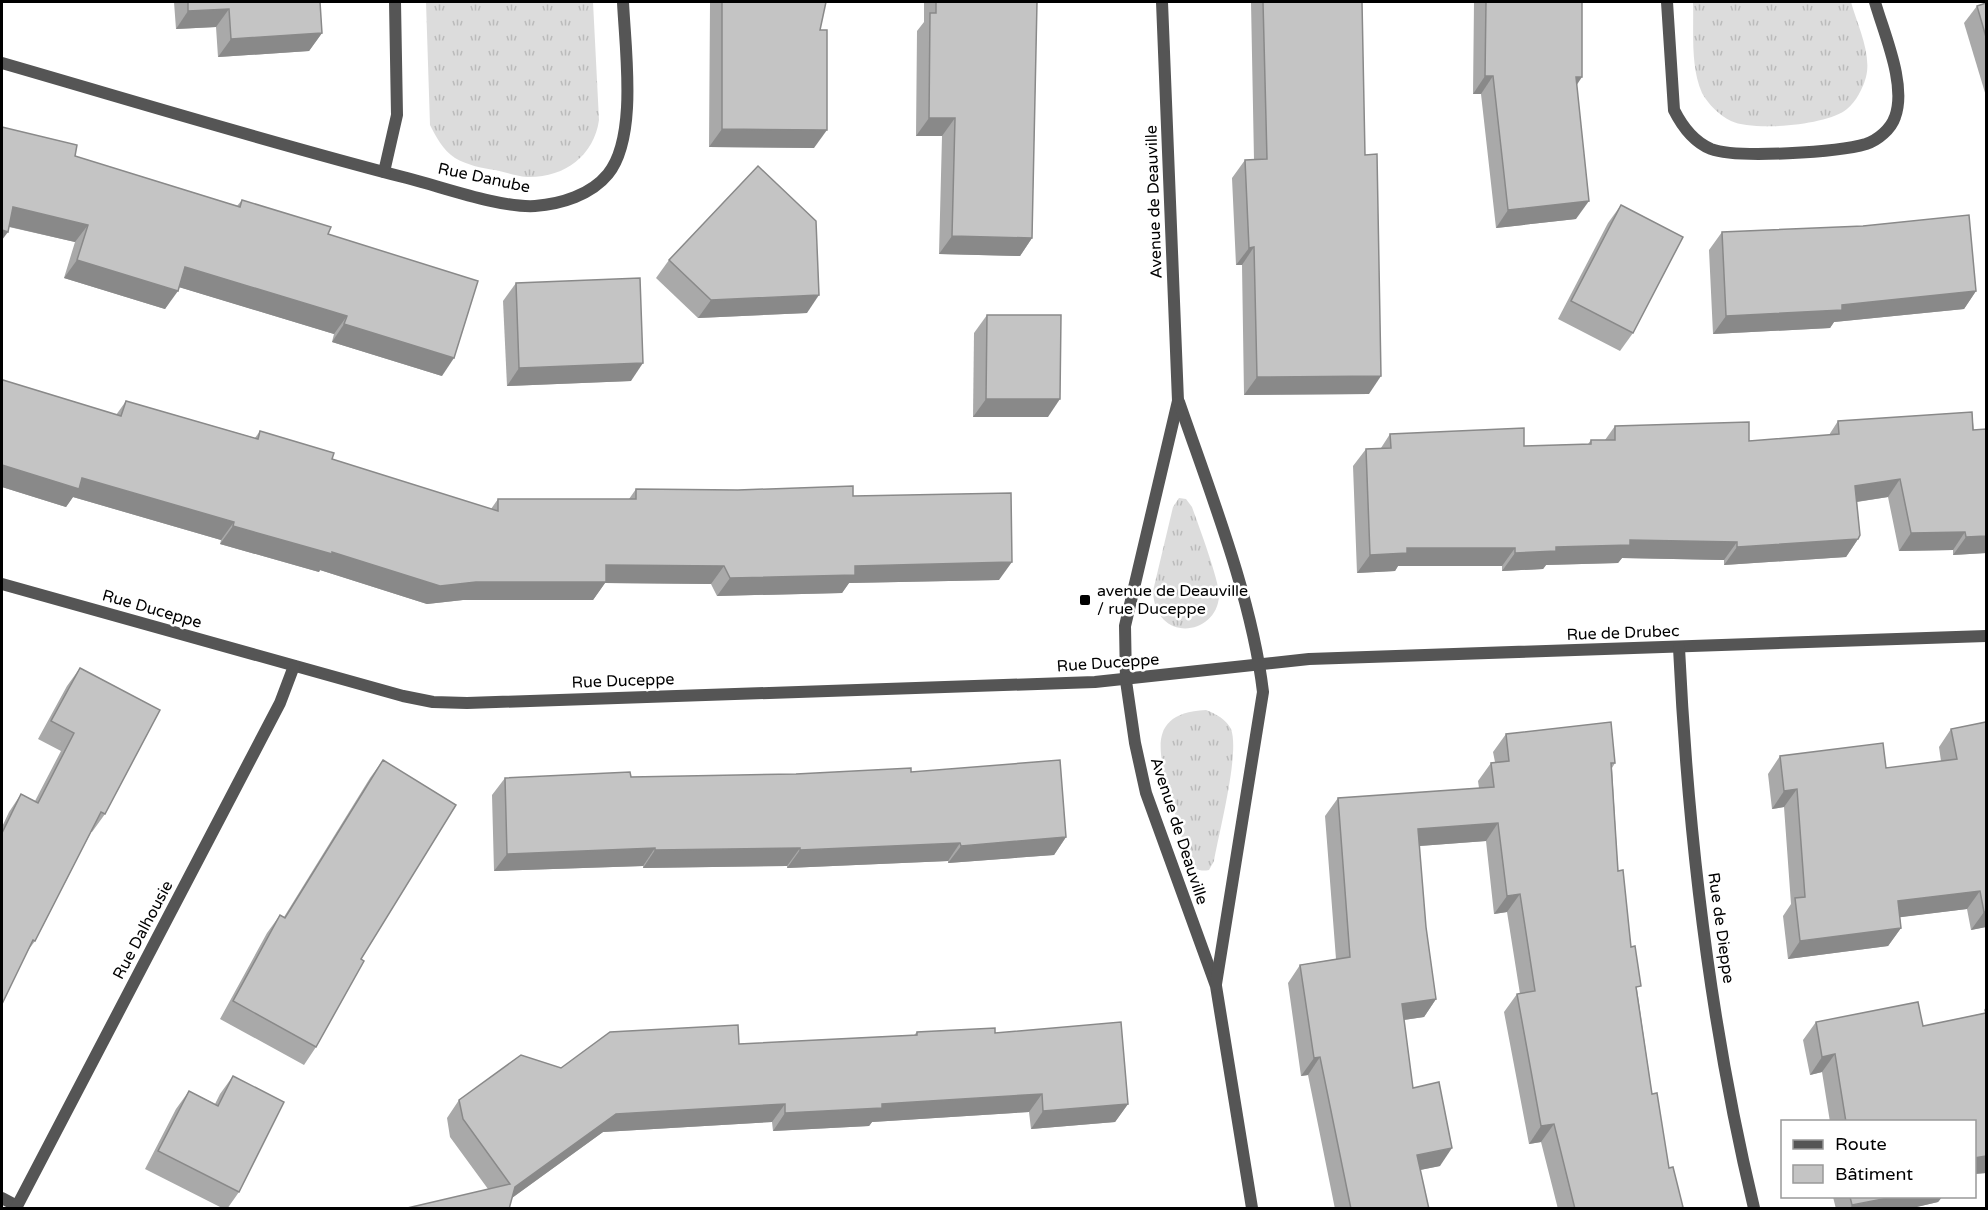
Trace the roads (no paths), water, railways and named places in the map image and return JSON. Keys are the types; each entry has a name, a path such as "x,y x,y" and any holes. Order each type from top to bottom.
{"street":[{"path":"384,172 397,115 395,2"},
{"name":"Rue Danube","path":"2,63 384,172 507,203 535,206 587,193 608,174 622,149 627,123 623,2"},
{"name":"Avenue de Deauville","path":"1162,2 1178,401 1125,626 1126,681 1135,743 1146,793 1216,986 1252,1209"},
{"path":"1667,2 1674,110 1682,125 1694,139 1711,149 1739,154 1845,149 1868,143 1886,132 1895,119 1900,100 1898,82 1875,2"},
{"name":"Avenue de Deauville","path":"1178,401 1211,494 1260,666 1263,692 1216,986"},
{"name":"Rue Duceppe","path":"2,584 403,696 433,702 467,703 1126,681 1260,666"},
{"name":"Rue de Drubec","path":"1260,666 1309,659 1986,636"},
{"name":"Rue de Dieppe","path":"1679,648 1693,852 1727,1080 1754,1209"},
{"name":"Rue Dalhousie","path":"17,1207 280,703 294,666"},
{"path":"2,1198 17,1207"}],"place":[{"name":"avenue de Deauville / rue Duceppe","path":"1085,600"}]}
